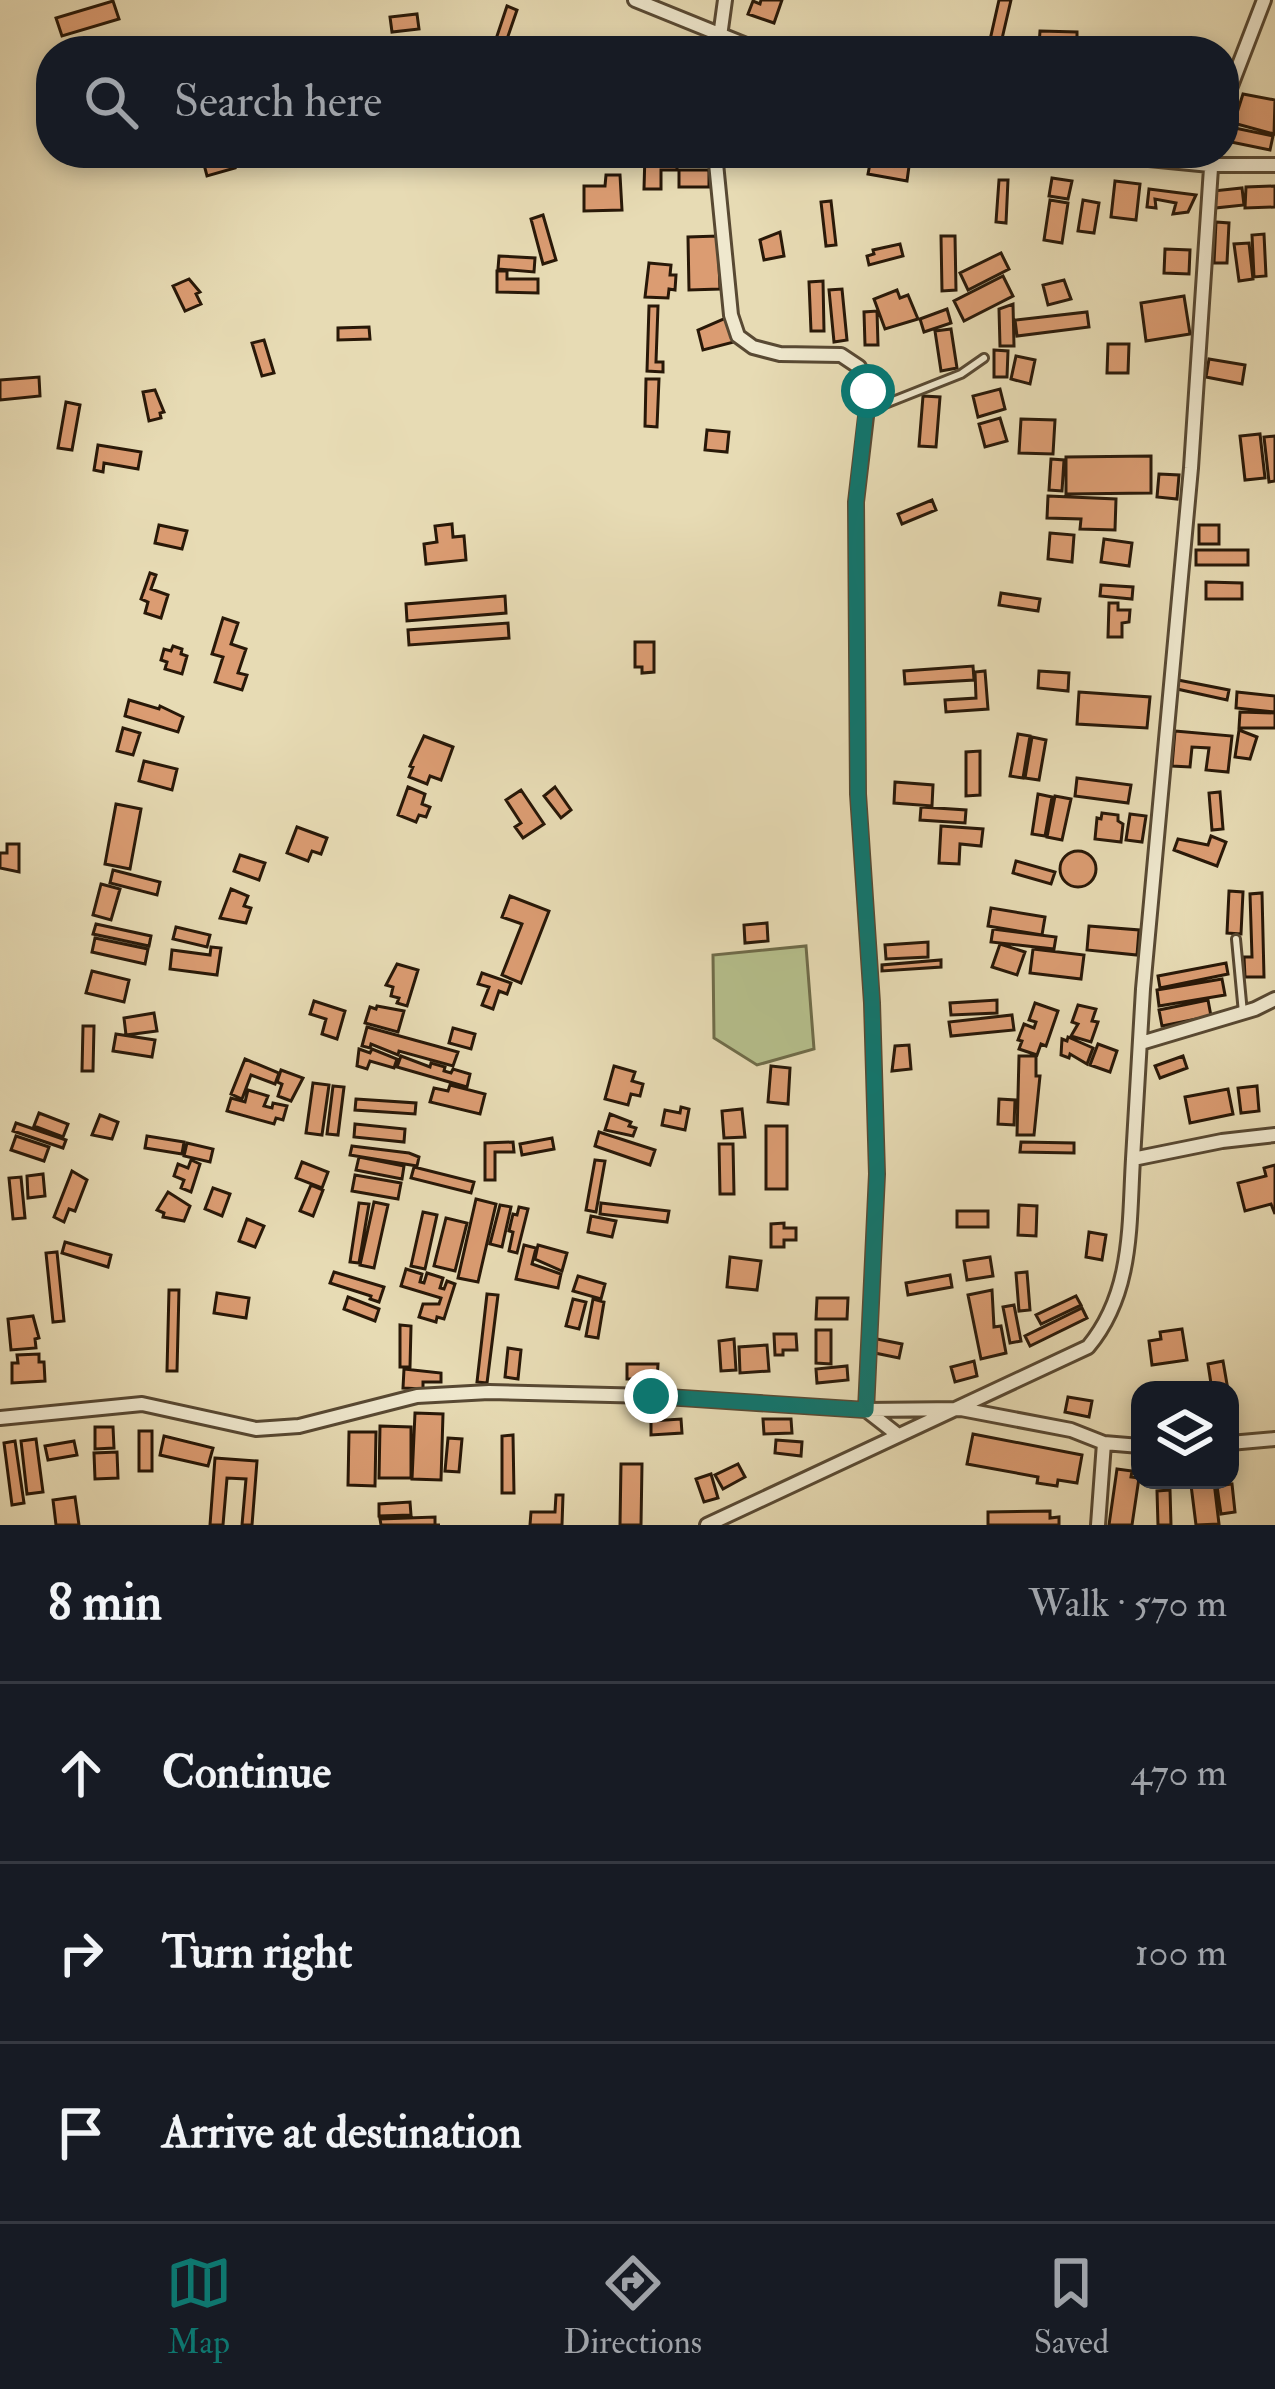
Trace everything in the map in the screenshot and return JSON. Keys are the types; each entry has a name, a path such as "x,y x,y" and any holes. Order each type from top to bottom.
{"street":[{"path":"635,0 727,36"},
{"path":"718,36 724,0"},
{"path":"1239,65 1264,0"},
{"path":"1239,162 1275,165"},
{"path":"716,168 731,315 738,336 780,354 841,355 859,368 868,391 856,502 858,794 877,1174 866,1410"},
{"path":"707,1525 1088,1347 1118,1300 1128,1254 1210,168"},
{"path":"1141,1043 1275,999"},
{"path":"1133,1159 1275,1136"},
{"path":"0,1418 142,1404 256,1429 299,1426 417,1396 489,1392 651,1396 866,1410 961,1409 1131,1445"},
{"path":"866,1410 898,1436"},
{"path":"1239,1442 1275,1439"},
{"path":"1097,1525 1104,1443"}],"lane":[{"path":"866,411 961,374 984,358"},
{"path":"1236,939 1243,1012"}],"green space":[{"path":"806,946 814,1049 757,1065 714,1038 713,955"}],"building":[{"path":"761,0 782,0 774,23 748,14 753,1 760,4"},
{"path":"999,0 1011,0 1003,36 991,36"},
{"path":"113,1 119,19 62,36 56,18"},
{"path":"507,6 517,10 508,36 497,36"},
{"path":"417,14 419,29 392,32 390,17"},
{"path":"1040,31 1077,32 1077,36 1040,36"},
{"path":"1243,94 1275,100 1274,134 1239,125"},
{"path":"1239,129 1273,136 1270,150 1239,144"},
{"path":"205,168 235,168 207,176"},
{"path":"645,168 677,168 661,170 661,189 644,189"},
{"path":"869,168 909,168 907,181 868,174"},
{"path":"679,170 709,170 709,187 679,187"},
{"path":"606,175 620,175 622,210 584,211 584,186 605,186"},
{"path":"1052,178 1072,181 1068,199 1049,196"},
{"path":"999,180 1008,180 1006,223 996,222"},
{"path":"1115,181 1140,184 1136,220 1111,217"},
{"path":"1275,186 1275,207 1245,208 1246,187"},
{"path":"1242,188 1244,205 1215,208 1213,191"},
{"path":"1149,189 1196,195 1188,212 1173,214 1176,203 1155,199 1156,208 1147,207"},
{"path":"1050,200 1068,203 1062,243 1044,240"},
{"path":"1083,200 1099,203 1094,233 1078,231"},
{"path":"831,201 836,245 826,246 821,202"},
{"path":"543,215 556,260 543,264 531,219"},
{"path":"1216,222 1229,223 1227,263 1214,263"},
{"path":"780,232 784,256 764,260 760,240"},
{"path":"1264,234 1266,276 1254,277 1252,235"},
{"path":"718,236 720,289 689,290 688,237"},
{"path":"941,236 955,236 956,290 942,291"},
{"path":"1249,243 1253,279 1239,281 1234,244"},
{"path":"900,244 903,256 869,265 867,256 873,250"},
{"path":"1165,249 1190,250 1189,274 1164,273"},
{"path":"1001,253 1009,269 968,290 960,273"},
{"path":"499,256 535,258 534,272 498,269"},
{"path":"649,263 671,265 675,290 669,289 668,298 645,297"},
{"path":"497,271 507,271 507,279 538,279 538,293 497,292"},
{"path":"1003,276 1013,296 964,321 954,301"},
{"path":"189,279 200,292 196,294 201,304 185,311 173,286"},
{"path":"1064,280 1071,299 1048,305 1043,285"},
{"path":"823,281 824,331 811,331 809,282"},
{"path":"842,289 847,340 834,342 829,290"},
{"path":"897,290 900,298 908,295 918,319 885,329 874,299"},
{"path":"1184,296 1190,334 1146,341 1141,303"},
{"path":"1013,304 1014,346 1000,346 999,309"},
{"path":"649,306 658,306 656,362 663,362 663,372 647,371"},
{"path":"947,309 951,323 924,332 920,319"},
{"path":"877,311 878,345 865,345 864,312"},
{"path":"1087,312 1089,327 1017,336 1015,320"},
{"path":"728,317 734,342 703,350 698,330"},
{"path":"369,327 370,339 338,340 338,328"},
{"path":"951,329 957,368 941,371 935,331"},
{"path":"264,340 274,373 262,376 252,343"},
{"path":"1108,344 1129,344 1128,373 1107,373"},
{"path":"994,350 1008,351 1007,377 994,377"},
{"path":"1016,356 1035,360 1030,384 1011,379"},
{"path":"1209,359 1245,365 1242,384 1206,377"},
{"path":"39,377 40,396 0,400 0,380"},
{"path":"646,379 659,379 657,427 645,426"},
{"path":"1000,389 1005,409 978,417 973,396"},
{"path":"155,390 164,412 161,418 149,421 143,392"},
{"path":"923,396 940,397 936,447 919,446"},
{"path":"66,402 80,405 72,450 58,448"},
{"path":"1000,418 1007,441 985,447 979,424"},
{"path":"1021,419 1055,420 1053,454 1019,453"},
{"path":"707,430 729,432 727,452 705,450"},
{"path":"1260,434 1265,478 1245,480 1240,436"},
{"path":"1275,436 1275,481 1269,482 1264,437"},
{"path":"98,445 141,452 138,469 104,463 103,472 94,470"},
{"path":"1151,456 1151,493 1066,494 1066,457"},
{"path":"1051,459 1064,460 1062,491 1049,490"},
{"path":"1159,474 1179,475 1177,499 1157,497"},
{"path":"1048,496 1116,499 1115,530 1080,529 1081,519 1047,518"},
{"path":"932,500 936,510 902,524 898,514"},
{"path":"452,524 453,537 464,536 466,560 426,564 424,544 437,542 435,526"},
{"path":"159,525 187,531 182,549 155,543"},
{"path":"1199,525 1219,525 1219,544 1199,544"},
{"path":"1050,533 1074,535 1072,562 1048,559"},
{"path":"1104,539 1132,543 1129,566 1101,562"},
{"path":"1196,550 1248,550 1248,565 1196,565"},
{"path":"150,573 156,575 151,589 168,595 161,618 145,613 148,602 141,599"},
{"path":"1206,582 1242,583 1242,599 1206,599"},
{"path":"1101,585 1133,587 1132,599 1100,596"},
{"path":"1001,593 1040,599 1038,611 999,605"},
{"path":"505,596 506,613 407,621 406,604"},
{"path":"1109,603 1118,603 1118,610 1130,610 1129,622 1122,623 1122,637 1108,637"},
{"path":"223,618 238,623 231,644 246,649 238,673 247,675 242,690 215,682 223,657 212,654"},
{"path":"508,623 509,638 409,645 408,630"},
{"path":"635,642 654,642 654,672 642,673 642,667 635,667"},
{"path":"173,646 187,656 182,674 165,669 167,662 161,660 164,649 171,651"},
{"path":"973,666 974,680 905,684 904,671"},
{"path":"985,671 988,709 946,712 945,700 976,698 975,672"},
{"path":"1039,671 1069,673 1068,691 1038,688"},
{"path":"1178,680 1229,690 1227,700 1177,689"},
{"path":"1079,692 1150,697 1147,728 1077,724"},
{"path":"1237,692 1275,696 1275,712 1236,708"},
{"path":"129,700 183,717 178,732 125,716"},
{"path":"1240,712 1275,713 1275,728 1239,728"},
{"path":"123,728 140,733 133,755 117,751"},
{"path":"1239,730 1257,737 1250,759 1235,757"},
{"path":"1175,731 1232,736 1228,772 1206,770 1209,748 1192,747 1190,767 1172,766"},
{"path":"1018,734 1030,736 1023,778 1010,776"},
{"path":"424,736 453,747 441,780 430,776 427,784 409,777"},
{"path":"1032,737 1046,740 1039,780 1025,778"},
{"path":"980,751 980,795 966,796 966,752"},
{"path":"144,761 177,769 172,790 139,781"},
{"path":"1077,778 1131,785 1128,803 1075,796"},
{"path":"895,782 933,785 932,806 894,803"},
{"path":"408,787 425,794 422,804 430,807 426,817 419,815 416,822 398,815"},
{"path":"555,787 571,810 561,818 544,796"},
{"path":"521,790 544,824 523,838 515,827 521,823 506,800"},
{"path":"1220,792 1223,829 1212,830 1209,793"},
{"path":"1038,794 1052,797 1045,836 1032,834"},
{"path":"1055,796 1071,799 1062,840 1047,837"},
{"path":"116,804 141,809 130,869 105,864"},
{"path":"921,807 966,810 965,823 920,820"},
{"path":"1102,813 1118,815 1123,824 1121,842 1095,839"},
{"path":"1130,814 1146,816 1142,842 1126,840"},
{"path":"941,826 983,829 981,846 960,844 959,864 939,863"},
{"path":"297,827 327,838 321,854 312,851 308,861 287,853"},
{"path":"1211,836 1226,842 1217,866 1174,850 1178,839 1208,845"},
{"path":"7,844 19,844 19,872 0,868 0,853 7,853"},
{"path":"1078,851 1091,856 1096,869 1091,882 1078,887 1065,882 1060,869 1065,856"},
{"path":"240,855 265,863 259,880 234,871"},
{"path":"1016,861 1055,872 1051,884 1013,873"},
{"path":"113,870 160,882 157,895 110,883"},
{"path":"101,884 120,889 111,920 93,915"},
{"path":"231,889 248,896 244,906 251,908 246,923 220,918"},
{"path":"1229,891 1243,892 1241,934 1227,933"},
{"path":"1262,893 1264,977 1245,977 1244,957 1252,957 1250,894"},
{"path":"510,896 549,911 521,983 502,975 522,924 502,917"},
{"path":"991,908 1045,917 1042,935 988,926"},
{"path":"767,923 768,941 745,943 744,925"},
{"path":"96,924 151,936 149,946 93,934"},
{"path":"1089,926 1139,930 1137,955 1087,950"},
{"path":"176,927 210,935 207,947 173,939"},
{"path":"993,929 1056,937 1054,949 991,942"},
{"path":"95,938 148,949 145,964 92,952"},
{"path":"928,942 928,957 886,959 885,945"},
{"path":"1000,944 1025,952 1017,975 992,967"},
{"path":"211,947 221,948 217,975 170,969 172,950 210,955"},
{"path":"1033,949 1084,955 1081,979 1030,973"},
{"path":"941,960 941,967 882,971 882,965"},
{"path":"1226,963 1228,974 1160,988 1158,976"},
{"path":"397,964 418,970 407,1006 397,1003 399,998 391,996 393,987 386,985"},
{"path":"92,971 129,980 124,1002 86,993"},
{"path":"482,973 511,983 507,994 499,991 493,1009 482,1005 489,987 478,984"},
{"path":"1222,979 1225,995 1159,1006 1157,990"},
{"path":"997,1000 997,1013 951,1015 950,1003"},
{"path":"1208,1000 1211,1016 1162,1026 1159,1010"},
{"path":"314,1001 345,1011 337,1039 322,1034 326,1019 310,1014"},
{"path":"1035,1003 1058,1011 1046,1046 1041,1044 1037,1055 1019,1049 1022,1041 1018,1040 1024,1024 1034,1028 1036,1022 1029,1020"},
{"path":"1078,1005 1096,1009 1092,1021 1098,1022 1091,1042 1071,1036 1078,1024 1072,1022"},
{"path":"370,1007 404,1011 398,1032 365,1023"},
{"path":"154,1013 157,1031 126,1035 124,1018"},
{"path":"1012,1015 1014,1030 951,1036 949,1022"},
{"path":"83,1026 94,1026 93,1071 82,1071"},
{"path":"367,1027 458,1052 453,1066 399,1051 398,1055 371,1044 370,1048 362,1046"},
{"path":"453,1028 475,1034 471,1049 449,1043"},
{"path":"116,1034 155,1040 152,1057 113,1051"},
{"path":"1062,1039 1093,1048 1087,1064 1070,1054 1069,1058 1061,1055"},
{"path":"1098,1044 1117,1051 1110,1072 1090,1065"},
{"path":"909,1045 911,1069 892,1071 895,1046"},
{"path":"359,1049 397,1059 394,1068 370,1061 367,1069 357,1066"},
{"path":"401,1056 430,1067 431,1063 445,1067 451,1073 453,1069 470,1074 467,1087 397,1067"},
{"path":"1019,1056 1036,1056 1036,1076 1040,1076 1034,1135 1017,1135"},
{"path":"1183,1056 1187,1068 1160,1078 1155,1066"},
{"path":"245,1059 279,1073 275,1084 251,1075 242,1099 231,1094"},
{"path":"614,1066 635,1072 632,1081 643,1084 640,1096 631,1094 628,1105 605,1099"},
{"path":"771,1066 790,1068 788,1104 768,1102"},
{"path":"281,1070 303,1078 291,1101 278,1096"},
{"path":"313,1083 329,1085 322,1135 306,1133"},
{"path":"450,1085 485,1094 480,1114 430,1102 434,1088 448,1091"},
{"path":"333,1086 344,1087 338,1135 327,1134"},
{"path":"1257,1086 1259,1111 1241,1113 1238,1088"},
{"path":"1228,1089 1233,1114 1190,1123 1185,1097"},
{"path":"248,1090 268,1096 264,1106 287,1106 283,1120 276,1118 274,1124 227,1111 231,1098 245,1102"},
{"path":"356,1099 416,1103 415,1114 355,1110"},
{"path":"999,1099 1015,1100 1014,1125 998,1124"},
{"path":"681,1107 689,1109 685,1130 662,1125 665,1110 680,1113"},
{"path":"742,1109 745,1137 724,1138 722,1111"},
{"path":"39,1113 68,1124 63,1137 34,1126"},
{"path":"610,1114 631,1122 629,1126 636,1128 633,1136 605,1130"},
{"path":"100,1115 118,1122 112,1139 92,1135"},
{"path":"16,1123 66,1140 63,1148 13,1131"},
{"path":"355,1124 405,1129 404,1142 354,1137"},
{"path":"766,1126 787,1126 787,1189 766,1189"},
{"path":"599,1132 655,1150 650,1165 595,1146"},
{"path":"16,1136 49,1147 44,1161 11,1150"},
{"path":"147,1136 184,1142 182,1154 145,1148"},
{"path":"552,1138 554,1149 522,1155 520,1144"},
{"path":"513,1142 514,1152 495,1152 495,1180 485,1180 485,1143"},
{"path":"1021,1142 1074,1143 1074,1153 1020,1152"},
{"path":"187,1143 213,1149 210,1162 184,1156"},
{"path":"719,1144 733,1144 734,1194 720,1194"},
{"path":"352,1146 409,1153 419,1157 417,1166 350,1155"},
{"path":"359,1157 404,1166 402,1179 356,1170"},
{"path":"191,1160 200,1164 191,1192 181,1188 184,1180 174,1176 178,1164 188,1168"},
{"path":"595,1160 605,1161 596,1212 586,1210"},
{"path":"302,1162 328,1172 322,1188 296,1178"},
{"path":"1275,1165 1275,1214 1271,1204 1245,1211 1238,1183 1266,1176 1264,1168"},
{"path":"414,1167 474,1182 471,1193 411,1178"},
{"path":"72,1171 87,1180 75,1211 69,1209 64,1222 54,1217"},
{"path":"43,1174 45,1196 28,1198 27,1176"},
{"path":"355,1175 401,1183 398,1199 352,1191"},
{"path":"21,1177 25,1218 13,1219 9,1178"},
{"path":"311,1185 323,1190 313,1216 300,1211"},
{"path":"213,1188 230,1194 222,1216 205,1209"},
{"path":"168,1192 190,1206 184,1221 163,1217 157,1210"},
{"path":"476,1199 496,1204 478,1282 458,1278"},
{"path":"374,1202 388,1205 374,1268 360,1265"},
{"path":"359,1203 369,1204 359,1263 350,1262"},
{"path":"601,1203 669,1211 667,1222 600,1214"},
{"path":"500,1205 511,1207 502,1247 490,1244"},
{"path":"1019,1205 1037,1206 1036,1236 1018,1235"},
{"path":"519,1207 528,1209 517,1253 509,1251 513,1232 509,1231"},
{"path":"957,1211 988,1211 988,1227 957,1227"},
{"path":"423,1212 437,1215 425,1269 411,1266"},
{"path":"591,1216 616,1221 612,1237 588,1232"},
{"path":"446,1218 467,1223 455,1271 434,1266"},
{"path":"247,1219 264,1226 255,1247 239,1241"},
{"path":"784,1223 784,1228 796,1228 796,1240 771,1247 771,1224"},
{"path":"1089,1232 1106,1235 1102,1260 1086,1257"},
{"path":"65,1242 111,1255 108,1267 62,1253"},
{"path":"524,1245 536,1248 532,1264 561,1274 558,1288 516,1279"},
{"path":"538,1245 567,1253 562,1271 535,1259"},
{"path":"57,1252 64,1321 53,1322 46,1253"},
{"path":"730,1257 761,1261 757,1290 727,1287"},
{"path":"990,1257 993,1276 967,1280 964,1261"},
{"path":"406,1269 422,1274 420,1282 424,1283 427,1273 443,1278 440,1288 447,1281 455,1284 444,1319 437,1317 436,1322 419,1317 423,1304 439,1304 441,1298 401,1286"},
{"path":"334,1272 384,1287 379,1302 330,1283"},
{"path":"1027,1272 1030,1310 1019,1311 1016,1273"},
{"path":"950,1275 952,1287 908,1295 906,1283"},
{"path":"578,1276 605,1284 601,1299 573,1291"},
{"path":"169,1290 179,1290 177,1371 167,1371"},
{"path":"992,1290 994,1327 1001,1326 1006,1353 981,1359 968,1295"},
{"path":"217,1293 249,1298 246,1318 214,1313"},
{"path":"487,1294 498,1295 487,1383 477,1382"},
{"path":"1076,1296 1081,1305 1041,1324 1036,1315"},
{"path":"348,1297 379,1309 375,1321 344,1309"},
{"path":"817,1298 848,1298 847,1319 816,1319"},
{"path":"573,1299 586,1302 579,1329 566,1326"},
{"path":"593,1299 604,1302 598,1338 586,1336"},
{"path":"1014,1305 1021,1341 1010,1343 1003,1307"},
{"path":"1082,1308 1087,1318 1030,1346 1025,1336"},
{"path":"33,1316 39,1338 36,1348 11,1350 8,1319"},
{"path":"400,1325 411,1326 410,1367 400,1367"},
{"path":"1182,1329 1187,1360 1152,1365 1149,1341 1161,1339 1160,1332"},
{"path":"816,1330 831,1330 831,1364 816,1363"},
{"path":"774,1334 796,1334 797,1350 775,1355"},
{"path":"872,1338 902,1344 899,1358 870,1352"},
{"path":"734,1339 736,1370 721,1371 719,1341"},
{"path":"767,1345 769,1371 740,1373 739,1347"},
{"path":"508,1348 521,1350 518,1379 505,1377"},
{"path":"39,1354 45,1381 12,1383 17,1355"},
{"path":"974,1361 977,1376 955,1382 951,1367"},
{"path":"1223,1361 1226,1381 1211,1381 1208,1364"},
{"path":"627,1364 658,1364 657,1379 627,1379"},
{"path":"847,1366 848,1380 817,1383 816,1369"},
{"path":"404,1369 441,1373 441,1382 423,1382 423,1389 403,1388"},
{"path":"1068,1397 1092,1401 1089,1417 1065,1412"},
{"path":"415,1413 443,1414 441,1480 412,1479"},
{"path":"681,1419 682,1433 651,1435 651,1421"},
{"path":"763,1419 791,1419 792,1433 764,1434"},
{"path":"380,1426 411,1427 411,1478 379,1478"},
{"path":"95,1427 113,1427 114,1448 95,1449"},
{"path":"139,1431 152,1431 152,1471 139,1471"},
{"path":"349,1432 376,1432 375,1486 348,1485"},
{"path":"973,1434 1082,1455 1077,1483 1037,1483 1038,1477 967,1464"},
{"path":"513,1435 514,1493 502,1493 502,1436"},
{"path":"164,1436 213,1448 208,1466 160,1455"},
{"path":"448,1438 462,1439 459,1472 445,1471"},
{"path":"36,1439 43,1492 27,1494 21,1441"},
{"path":"776,1440 802,1442 801,1456 775,1453"},
{"path":"15,1441 24,1503 12,1505 4,1443"},
{"path":"74,1441 77,1455 48,1460 45,1446"},
{"path":"117,1452 118,1478 95,1479 94,1453"},
{"path":"215,1458 257,1461 252,1525 242,1525 246,1479 227,1478 223,1525 210,1525"},
{"path":"621,1464 642,1464 641,1525 620,1525"},
{"path":"738,1464 745,1477 723,1489 715,1475"},
{"path":"1117,1469 1131,1471 1131,1489 1137,1489 1132,1525 1109,1525"},
{"path":"711,1474 718,1498 704,1502 696,1479"},
{"path":"1192,1489 1215,1489 1219,1524 1196,1525"},
{"path":"1217,1489 1233,1489 1235,1512 1221,1514"},
{"path":"1170,1490 1171,1525 1158,1525 1157,1491"},
{"path":"556,1495 563,1495 562,1525 530,1525 531,1512 555,1512"},
{"path":"75,1497 79,1525 56,1525 53,1500"},
{"path":"410,1502 411,1515 379,1516 379,1504"},
{"path":"1050,1511 1050,1518 1059,1517 1059,1525 988,1525 988,1512"},
{"path":"435,1517 435,1525 381,1525 380,1519"}],"route":[{"path":"651,1396 866,1410 877,1174 858,794 856,502 868,391"}]}
